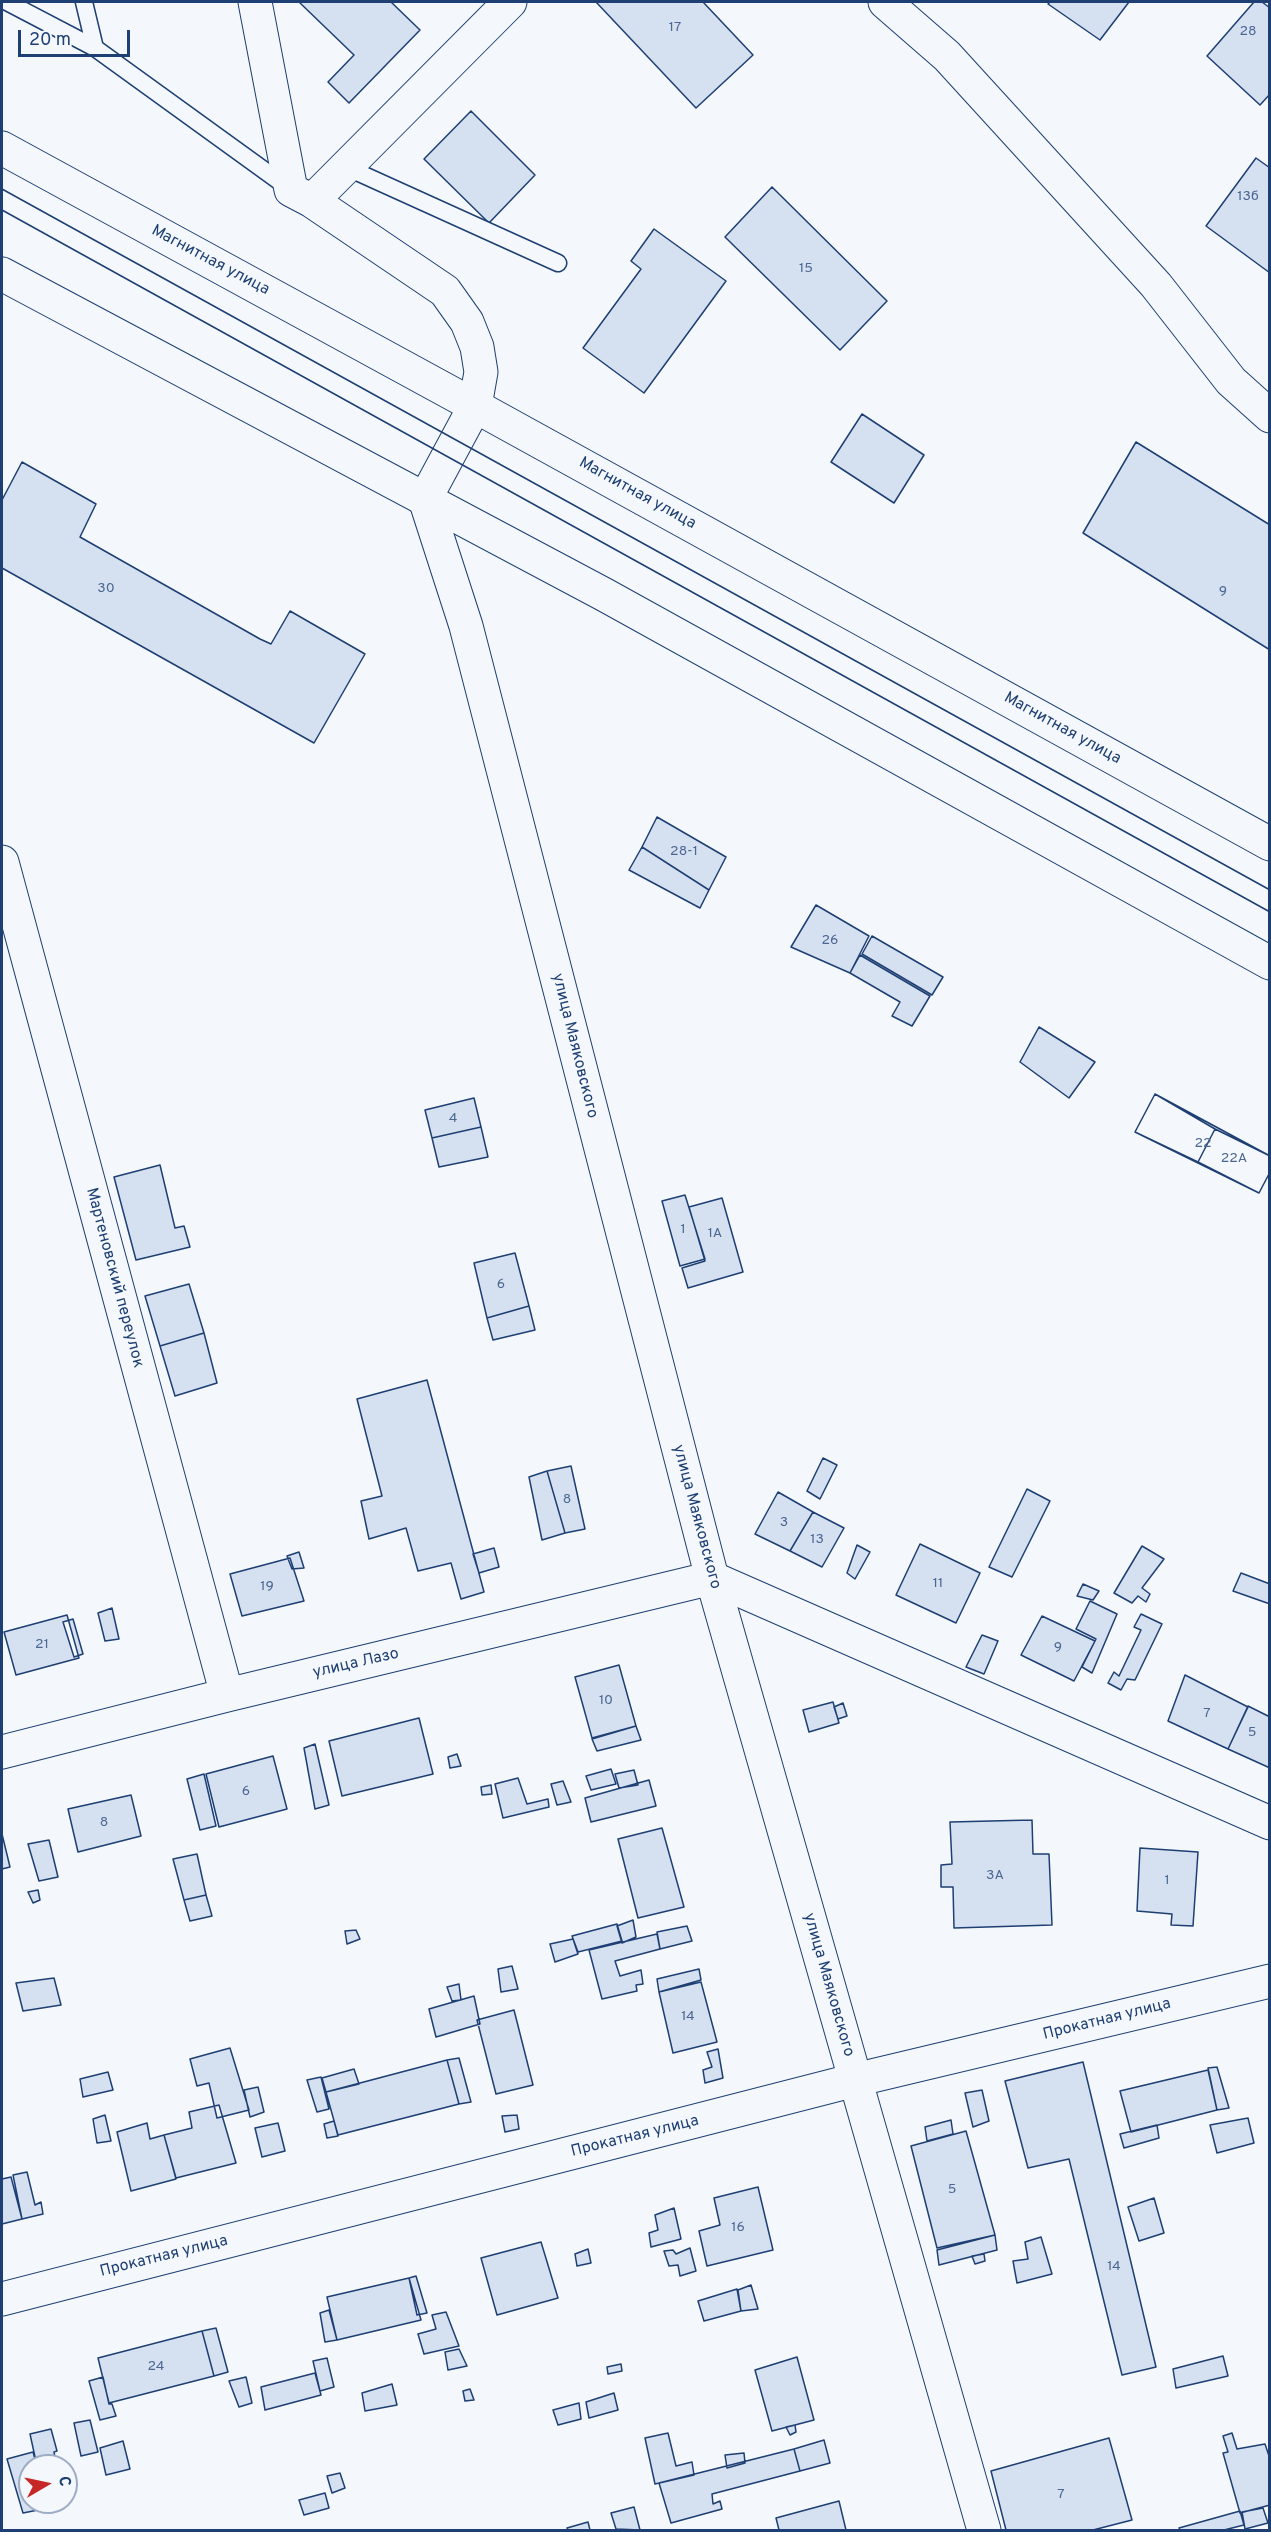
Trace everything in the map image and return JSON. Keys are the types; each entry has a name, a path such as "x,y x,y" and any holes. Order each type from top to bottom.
{"main road":[{"path":"255,2 302,195 445,291 467,322 477,347 481,372 475,405 425,499"},
{"path":"302,195 346,167 510,2"},
{"path":"885,2 947,56 1156,285 1231,381 1269,416"},
{"name":"Магнитная улица","path":"2,148 475,405 1269,844"},
{"path":"2,274 615,600 1269,963"},
{"name":"улица Маяковского","path":"425,499 466,626 712,1578 984,2530"},
{"name":"Мартеновский переулок","path":"2,862 227,1695"},
{"path":"712,1578 1269,1823"},
{"name":"улица Лазо","path":"2,1752 227,1695 712,1578"},
{"name":"Прокатная улица","path":"2,2298 855,2080 1269,1981"}],"lane":[{"path":"7,2 95,48 302,195"},
{"path":"84,2 95,48"},
{"path":"346,167 558,264"}],"building":[{"path":"299,2 391,2 420,30 349,103 328,82 354,55"},
{"path":"596,2 703,2 753,55 696,108"},
{"path":"1050,2 1129,2 1100,40 1048,4"},
{"path":"1254,2 1262,2 1270,8 1270,94 1260,105 1207,56"},
{"path":"471,111 535,175 489,223 424,159"},
{"path":"1256,158 1270,168 1270,273 1206,226"},
{"path":"772,187 887,301 840,350 725,237"},
{"path":"654,229 726,281 644,393 583,348 641,269 631,261"},
{"path":"862,414 924,455 894,503 831,462"},
{"path":"1136,442 1270,525 1270,650 1083,533"},
{"path":"22,462 96,504 80,537 260,639 271,644 290,611 365,654 314,743 2,568 2,500"},
{"path":"657,817 726,857 709,890 642,847"},
{"path":"642,847 709,890 700,908 629,870"},
{"path":"816,905 869,936 850,973 791,947"},
{"path":"872,936 943,977 932,995 862,954"},
{"path":"860,955 930,996 912,1026 892,1016 900,1002 850,973"},
{"path":"1039,1027 1095,1062 1069,1098 1020,1062"},
{"path":"1155,1094 1215,1129 1198,1162 1135,1132"},
{"path":"1155,1094 1270,1156 1270,1172 1259,1193 1135,1132"},
{"path":"474,1098 481,1127 432,1138 425,1110"},
{"path":"481,1127 488,1157 439,1167 432,1138"},
{"path":"1215,1129 1270,1156 1270,1172 1259,1193 1198,1162"},
{"path":"160,1165 175,1228 184,1226 190,1247 136,1260 114,1177"},
{"path":"685,1195 705,1259 680,1266 662,1201"},
{"path":"722,1198 743,1272 688,1288 682,1268 705,1261 689,1207"},
{"path":"515,1253 529,1306 487,1318 474,1263"},
{"path":"189,1284 204,1333 160,1346 145,1296"},
{"path":"529,1306 535,1330 493,1340 487,1318"},
{"path":"204,1333 217,1383 175,1396 160,1346"},
{"path":"427,1380 484,1592 461,1599 451,1563 418,1571 406,1528 369,1539 361,1501 382,1496 357,1399"},
{"path":"823,1458 837,1465 820,1499 807,1491"},
{"path":"571,1466 585,1529 565,1533 547,1471"},
{"path":"547,1471 565,1533 542,1540 529,1477"},
{"path":"1027,1489 1050,1501 1012,1577 989,1567"},
{"path":"778,1492 813,1512 790,1551 755,1534"},
{"path":"813,1512 844,1528 822,1567 790,1551"},
{"path":"920,1544 980,1573 956,1623 896,1595"},
{"path":"857,1545 870,1552 855,1579 847,1573"},
{"path":"1142,1546 1164,1559 1142,1588 1150,1594 1146,1602 1138,1596 1132,1603 1114,1593"},
{"path":"494,1548 499,1567 479,1573 473,1554"},
{"path":"299,1552 304,1568 292,1569 287,1556"},
{"path":"290,1558 304,1601 242,1616 230,1574"},
{"path":"1241,1573 1270,1584 1270,1604 1233,1591"},
{"path":"1083,1584 1099,1591 1093,1600 1077,1596"},
{"path":"1090,1601 1117,1614 1092,1673 1082,1667 1096,1639 1076,1629"},
{"path":"112,1608 119,1639 105,1641 98,1613"},
{"path":"1141,1614 1162,1624 1135,1680 1127,1679 1121,1690 1108,1683 1114,1672 1119,1676 1141,1630 1134,1627"},
{"path":"67,1615 79,1658 16,1675 4,1632"},
{"path":"1042,1616 1095,1641 1074,1681 1021,1655"},
{"path":"73,1619 83,1654 74,1657 63,1622"},
{"path":"982,1635 998,1641 984,1674 966,1667"},
{"path":"619,1665 636,1726 592,1738 575,1677"},
{"path":"1185,1675 1248,1707 1228,1749 1168,1721"},
{"path":"833,1702 839,1723 809,1732 803,1710"},
{"path":"843,1703 847,1716 838,1719 834,1707"},
{"path":"1248,1706 1270,1717 1270,1768 1228,1749"},
{"path":"419,1718 433,1774 342,1796 329,1741"},
{"path":"636,1726 641,1740 597,1751 592,1739"},
{"path":"315,1744 329,1805 315,1809 304,1748"},
{"path":"457,1754 461,1766 450,1768 448,1757"},
{"path":"273,1756 287,1809 219,1827 206,1774"},
{"path":"611,1769 616,1784 591,1790 586,1776"},
{"path":"634,1770 638,1785 619,1788 615,1774"},
{"path":"204,1774 216,1826 200,1830 187,1779"},
{"path":"518,1778 527,1804 548,1799 549,1807 503,1818 495,1784"},
{"path":"649,1780 656,1806 591,1822 585,1798"},
{"path":"563,1781 571,1802 557,1805 551,1784"},
{"path":"491,1785 492,1794 482,1795 481,1787"},
{"path":"131,1795 141,1836 78,1852 68,1809"},
{"path":"1032,1820 1033,1854 1049,1854 1052,1925 954,1928 953,1887 941,1887 941,1865 952,1864 950,1822"},
{"path":"662,1828 684,1907 638,1918 618,1839"},
{"path":"2,1834 10,1867 2,1869"},
{"path":"49,1840 58,1877 39,1881 28,1844"},
{"path":"1140,1848 1198,1852 1193,1926 1171,1925 1172,1914 1137,1911"},
{"path":"197,1854 206,1895 184,1900 173,1859"},
{"path":"38,1890 40,1900 33,1903 28,1892"},
{"path":"206,1895 212,1916 190,1921 184,1900"},
{"path":"633,1920 636,1937 622,1943 617,1926"},
{"path":"617,1924 622,1941 578,1952 572,1936"},
{"path":"687,1926 692,1941 660,1949 657,1932"},
{"path":"356,1930 360,1939 347,1944 345,1931"},
{"path":"657,1934 660,1949 615,1961 620,1976 641,1970 643,1984 636,1985 637,1991 602,1999 589,1950"},
{"path":"573,1939 578,1954 555,1962 550,1944"},
{"path":"512,1966 518,1989 501,1992 498,1969"},
{"path":"699,1969 701,1980 659,1992 657,1979"},
{"path":"54,1978 61,2005 23,2011 16,1983"},
{"path":"701,1982 717,2042 673,2053 659,1992"},
{"path":"459,1984 461,2000 452,2001 447,1987"},
{"path":"474,1996 480,2024 436,2037 429,2009"},
{"path":"514,2010 533,2085 496,2094 477,2020"},
{"path":"230,2048 249,2110 217,2118 209,2083 197,2086 190,2059"},
{"path":"718,2049 723,2078 705,2083 703,2070 712,2067 707,2052"},
{"path":"459,2058 471,2102 459,2104 447,2060"},
{"path":"447,2060 459,2104 338,2135 326,2092"},
{"path":"1083,2062 1156,2367 1122,2375 1069,2159 1028,2168 1005,2081"},
{"path":"1217,2067 1229,2108 1217,2110 1208,2068"},
{"path":"354,2069 359,2084 326,2092 322,2078"},
{"path":"1208,2070 1217,2110 1131,2132 1120,2091"},
{"path":"108,2072 113,2090 83,2097 80,2079"},
{"path":"321,2077 329,2109 317,2112 307,2080"},
{"path":"258,2087 264,2112 250,2117 244,2090"},
{"path":"982,2090 989,2121 973,2127 965,2093"},
{"path":"219,2105 236,2163 176,2178 164,2135 192,2128 189,2112"},
{"path":"105,2115 111,2141 97,2143 93,2119"},
{"path":"517,2115 519,2129 505,2132 502,2116"},
{"path":"1248,2118 1254,2143 1217,2153 1210,2125"},
{"path":"951,2120 953,2134 927,2141 925,2127"},
{"path":"334,2121 338,2136 327,2138 324,2124"},
{"path":"147,2123 150,2139 164,2135 176,2179 131,2191 117,2132"},
{"path":"278,2123 285,2151 262,2157 255,2128"},
{"path":"1157,2125 1159,2138 1124,2148 1120,2134"},
{"path":"966,2131 995,2235 937,2248 911,2146"},
{"path":"27,2172 35,2205 41,2202 43,2214 22,2219 13,2175"},
{"path":"11,2177 22,2219 2,2224 2,2179"},
{"path":"758,2187 773,2250 707,2266 699,2231 720,2225 714,2198"},
{"path":"1154,2198 1164,2233 1139,2241 1128,2207"},
{"path":"674,2208 681,2239 651,2247 649,2233 658,2230 655,2215"},
{"path":"995,2235 997,2250 939,2265 937,2250"},
{"path":"1041,2237 1052,2274 1017,2283 1013,2261 1028,2259 1025,2242"},
{"path":"541,2242 558,2298 497,2315 481,2258"},
{"path":"690,2248 696,2271 680,2276 678,2265 669,2266 664,2251 673,2250 676,2254"},
{"path":"588,2249 591,2263 577,2266 575,2254"},
{"path":"984,2254 985,2261 975,2264 972,2256"},
{"path":"416,2276 427,2313 417,2315 409,2278"},
{"path":"409,2278 421,2320 337,2340 327,2297"},
{"path":"751,2285 758,2309 741,2311 738,2290"},
{"path":"737,2289 741,2311 704,2321 698,2301"},
{"path":"329,2310 337,2340 325,2342 320,2313"},
{"path":"446,2312 459,2346 424,2354 418,2334 436,2329 432,2315"},
{"path":"216,2328 228,2372 214,2376 202,2331"},
{"path":"202,2331 214,2376 109,2403 98,2358"},
{"path":"459,2349 467,2366 448,2370 445,2352"},
{"path":"1223,2356 1228,2376 1176,2388 1173,2369"},
{"path":"797,2357 814,2420 772,2431 755,2370"},
{"path":"327,2358 334,2387 320,2391 313,2361"},
{"path":"621,2364 622,2371 608,2374 607,2367"},
{"path":"315,2373 321,2395 265,2410 261,2387"},
{"path":"103,2377 109,2404 112,2404 116,2416 100,2420 89,2381"},
{"path":"246,2377 252,2403 239,2407 229,2381"},
{"path":"392,2384 397,2405 365,2411 362,2393"},
{"path":"470,2389 474,2400 465,2401 463,2391"},
{"path":"614,2393 618,2410 589,2418 586,2402"},
{"path":"579,2403 581,2419 558,2425 553,2410"},
{"path":"90,2420 98,2452 81,2456 74,2423"},
{"path":"795,2425 796,2432 790,2435 786,2427"},
{"path":"51,2429 57,2451 54,2454 34,2454 30,2434"},
{"path":"668,2433 676,2466 692,2462 694,2475 655,2484 645,2438"},
{"path":"1232,2433 1237,2449 1265,2444 1270,2459 1270,2505 1240,2513 1223,2453 1228,2452 1223,2436"},
{"path":"1109,2438 1132,2520 1093,2530 1006,2530 991,2471"},
{"path":"824,2440 830,2463 800,2471 794,2449"},
{"path":"123,2441 130,2469 106,2475 100,2448"},
{"path":"794,2449 800,2471 712,2494 713,2504 720,2501 722,2509 671,2523 659,2483"},
{"path":"744,2453 745,2463 727,2468 725,2455"},
{"path":"18,2456 18,2496 7,2459"},
{"path":"340,2473 345,2488 332,2493 327,2476"},
{"path":"325,2493 329,2508 304,2515 299,2500"},
{"path":"839,2501 846,2530 779,2530 776,2518"},
{"path":"634,2507 640,2530 616,2529 611,2513"},
{"path":"1263,2508 1268,2523 1245,2529 1242,2512"},
{"path":"1240,2511 1244,2525 1224,2530 1180,2530 1179,2528"},
{"path":"588,2522 590,2530 568,2530 567,2528"}],"tram line":[{"path":"2,189 1270,890"},
{"path":"2,210 1270,912"}]}
